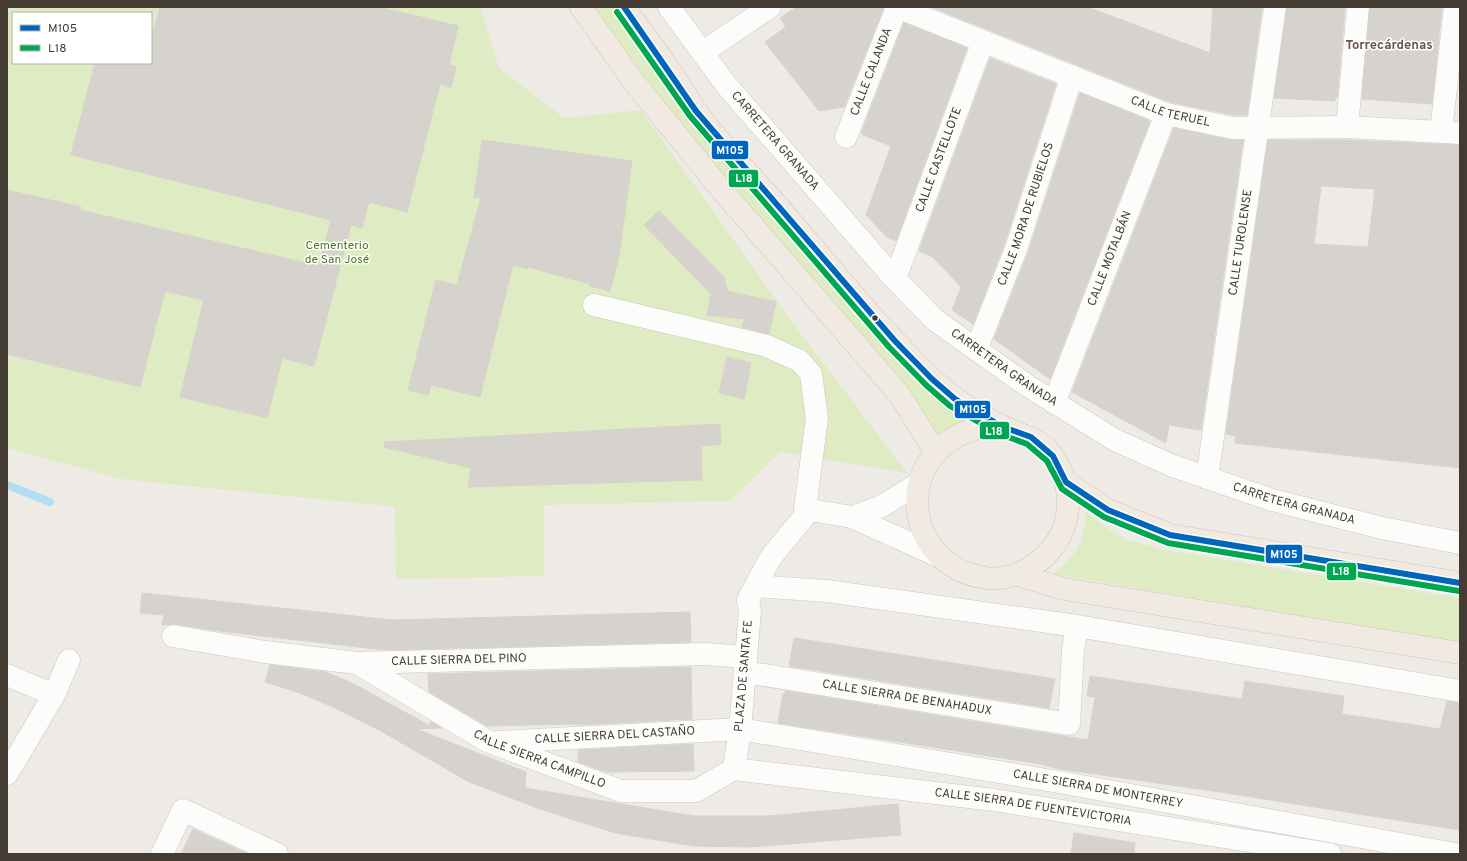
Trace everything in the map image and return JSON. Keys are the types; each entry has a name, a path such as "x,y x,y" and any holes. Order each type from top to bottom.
{"main road":[{"path":"581,7 633,81 725,194 899,394 936,453"},
{"path":"624,7 696,111 895,341 932,379 955,399 1004,427 1031,437 1053,456 1066,482 1069,511 1060,538 1042,561 1018,575 988,579 960,572 936,554 922,533 916,509 919,484 925,467 936,453 955,437 972,430 978,428 1004,427"},
{"path":"1066,482 1108,510 1170,535 1460,583"},
{"path":"1018,575 1064,589 1460,653"}],"street":[{"name":"CARRETERA GRANADA","path":"669,7 727,86 895,278 934,320 1054,403 1114,440 1173,466 1272,500 1374,526 1460,543"},
{"path":"703,52 770,7"},
{"name":"CALLE TERUEL","path":"897,7 1166,114 1233,128 1347,127 1451,132"},
{"name":"CALLE CALANDA","path":"846,136 897,7"},
{"name":"CALLE TUROLENSE","path":"1208,478 1276,7"},
{"path":"1347,127 1358,7"},
{"path":"1451,132 1455,7"},
{"name":"CALLE CASTELLOTE","path":"895,278 983,41"},
{"name":"CALLE MORA DE RUBIELOS","path":"976,350 1016,249 1072,76"},
{"name":"CALLE MOTALBÁN","path":"1054,403 1166,114"},
{"name":"PLAZA DE SANTA FE","path":"594,305 767,346 800,360 811,374 818,418 804,517 771,557 748,600 750,611 746,664 740,729 734,769"},
{"path":"852,517 882,506 919,484"},
{"path":"805,509 852,517 936,554"},
{"path":"756,586 827,591 1077,626 1460,691"},
{"name":"CALLE SIERRA DE BENAHADUX","path":"746,664 1069,724 1073,650 1077,626"},
{"name":"CALLE SIERRA DEL PINO","path":"173,636 265,652 357,663 705,654 746,664"},
{"path":"7,774 54,695 69,660"},
{"name":"CALLE SIERRA CAMPILLO","path":"357,663 489,742 621,791 696,791 734,769"},
{"path":"7,675 54,695"},
{"name":"CALLE SIERRA DEL CASTAÑO","path":"489,742 740,729"},
{"name":"CALLE SIERRA DE MONTERREY","path":"740,729 1059,782 1455,854"},
{"name":"CALLE SIERRA DE FUENTEVICTORIA","path":"734,769 994,800 1330,854"},
{"path":"162,854 184,810 276,854"}],"green space":[{"name":"Cementerio de San José","path":"7,7 480,7 499,68 564,118 641,110 792,322 907,473 780,452 730,501 544,505 544,576 396,579 395,507 121,479 7,448"},
{"path":"581,7 624,7 895,341 1003,427 936,453"},
{"path":"1086,512 1104,526 1127,540 1165,550 1460,598 1460,644 1053,574 1074,554 1078,548 1083,533"}],"building":[{"path":"160,7 379,7 458,26 449,65 456,67 451,87 440,84 407,212 369,202 362,228 351,225 314,366 282,358 267,418 180,397 204,300 165,291 140,387 7,354 7,190 81,207 80,210 319,266 331,220 71,155 95,64 152,64 152,37"},
{"path":"797,7 884,7 844,107 819,111 765,42 786,27 780,18"},
{"path":"931,7 1087,7 1210,53 1213,7 1262,7 1247,115 1234,115 1170,102"},
{"path":"1287,7 1345,7 1337,98 1335,98 1335,101 1274,98"},
{"path":"1370,7 1442,7 1432,104 1362,99"},
{"path":"904,23 967,48 896,241 887,237 866,215 891,146 861,134"},
{"path":"990,58 1056,84 1004,245 973,324 952,310 961,287 933,257 919,251"},
{"path":"1080,93 1150,121 1050,379 994,339 1028,253"},
{"path":"1174,128 1230,140 1243,140 1201,430 1169,425 1166,443 1072,392"},
{"path":"482,140 632,161 619,256 610,291 528,267 528,269 513,265 480,397 431,385 428,395 408,390 436,280 457,285 481,198 474,197"},
{"path":"1268,140 1347,140 1460,145 1460,468 1235,443 1236,436 1226,434","holes":["1321,186 1375,189 1368,247 1314,244"]},
{"path":"659,211 724,277 727,291 776,302 769,334 742,327 745,319 707,315 711,294 644,225"},
{"path":"727,357 751,363 744,399 719,393"},
{"path":"720,424 721,444 701,446 702,480 468,487 471,468 384,447 385,442"},
{"path":"142,593 392,620 690,612 691,642 384,650 219,631 175,624 162,625 164,615 140,613"},
{"path":"794,638 1055,679 1049,708 789,666"},
{"path":"270,665 326,672 354,684 430,726 430,721 441,728 416,729 526,772 525,788 694,816 769,816 898,804 901,835 750,847 693,846 615,833 540,809 469,782 379,730 335,708 300,693 265,682"},
{"path":"691,667 692,719 578,725 487,726 429,692 428,674"},
{"path":"1090,676 1242,699 1245,681 1344,696 1342,714 1440,729 1447,701 1460,703 1460,830 1220,792 1060,769 1041,764 778,723 783,694 785,694 785,691 1088,740 1095,697 1087,696"},
{"path":"693,744 694,771 607,772 578,762 578,750"},
{"path":"193,829 248,854 181,854"},
{"path":"1074,833 1135,843 1134,854 1071,854"}],"waterway":[{"path":"7,485 50,502"}],"transit line":[{"name":"M105","path":"624,7 696,111 895,341 932,379 955,399 1003,427 1031,437 1053,456 1066,482 1108,510 1170,535 1460,583"},
{"name":"L18","path":"617,12 690,116 889,347 926,385 950,406 1000,434 1027,444 1047,461 1062,489 1104,517 1168,543 1459,591"}],"district":[{"name":"Torrecárdenas","path":"1389,46"}]}
